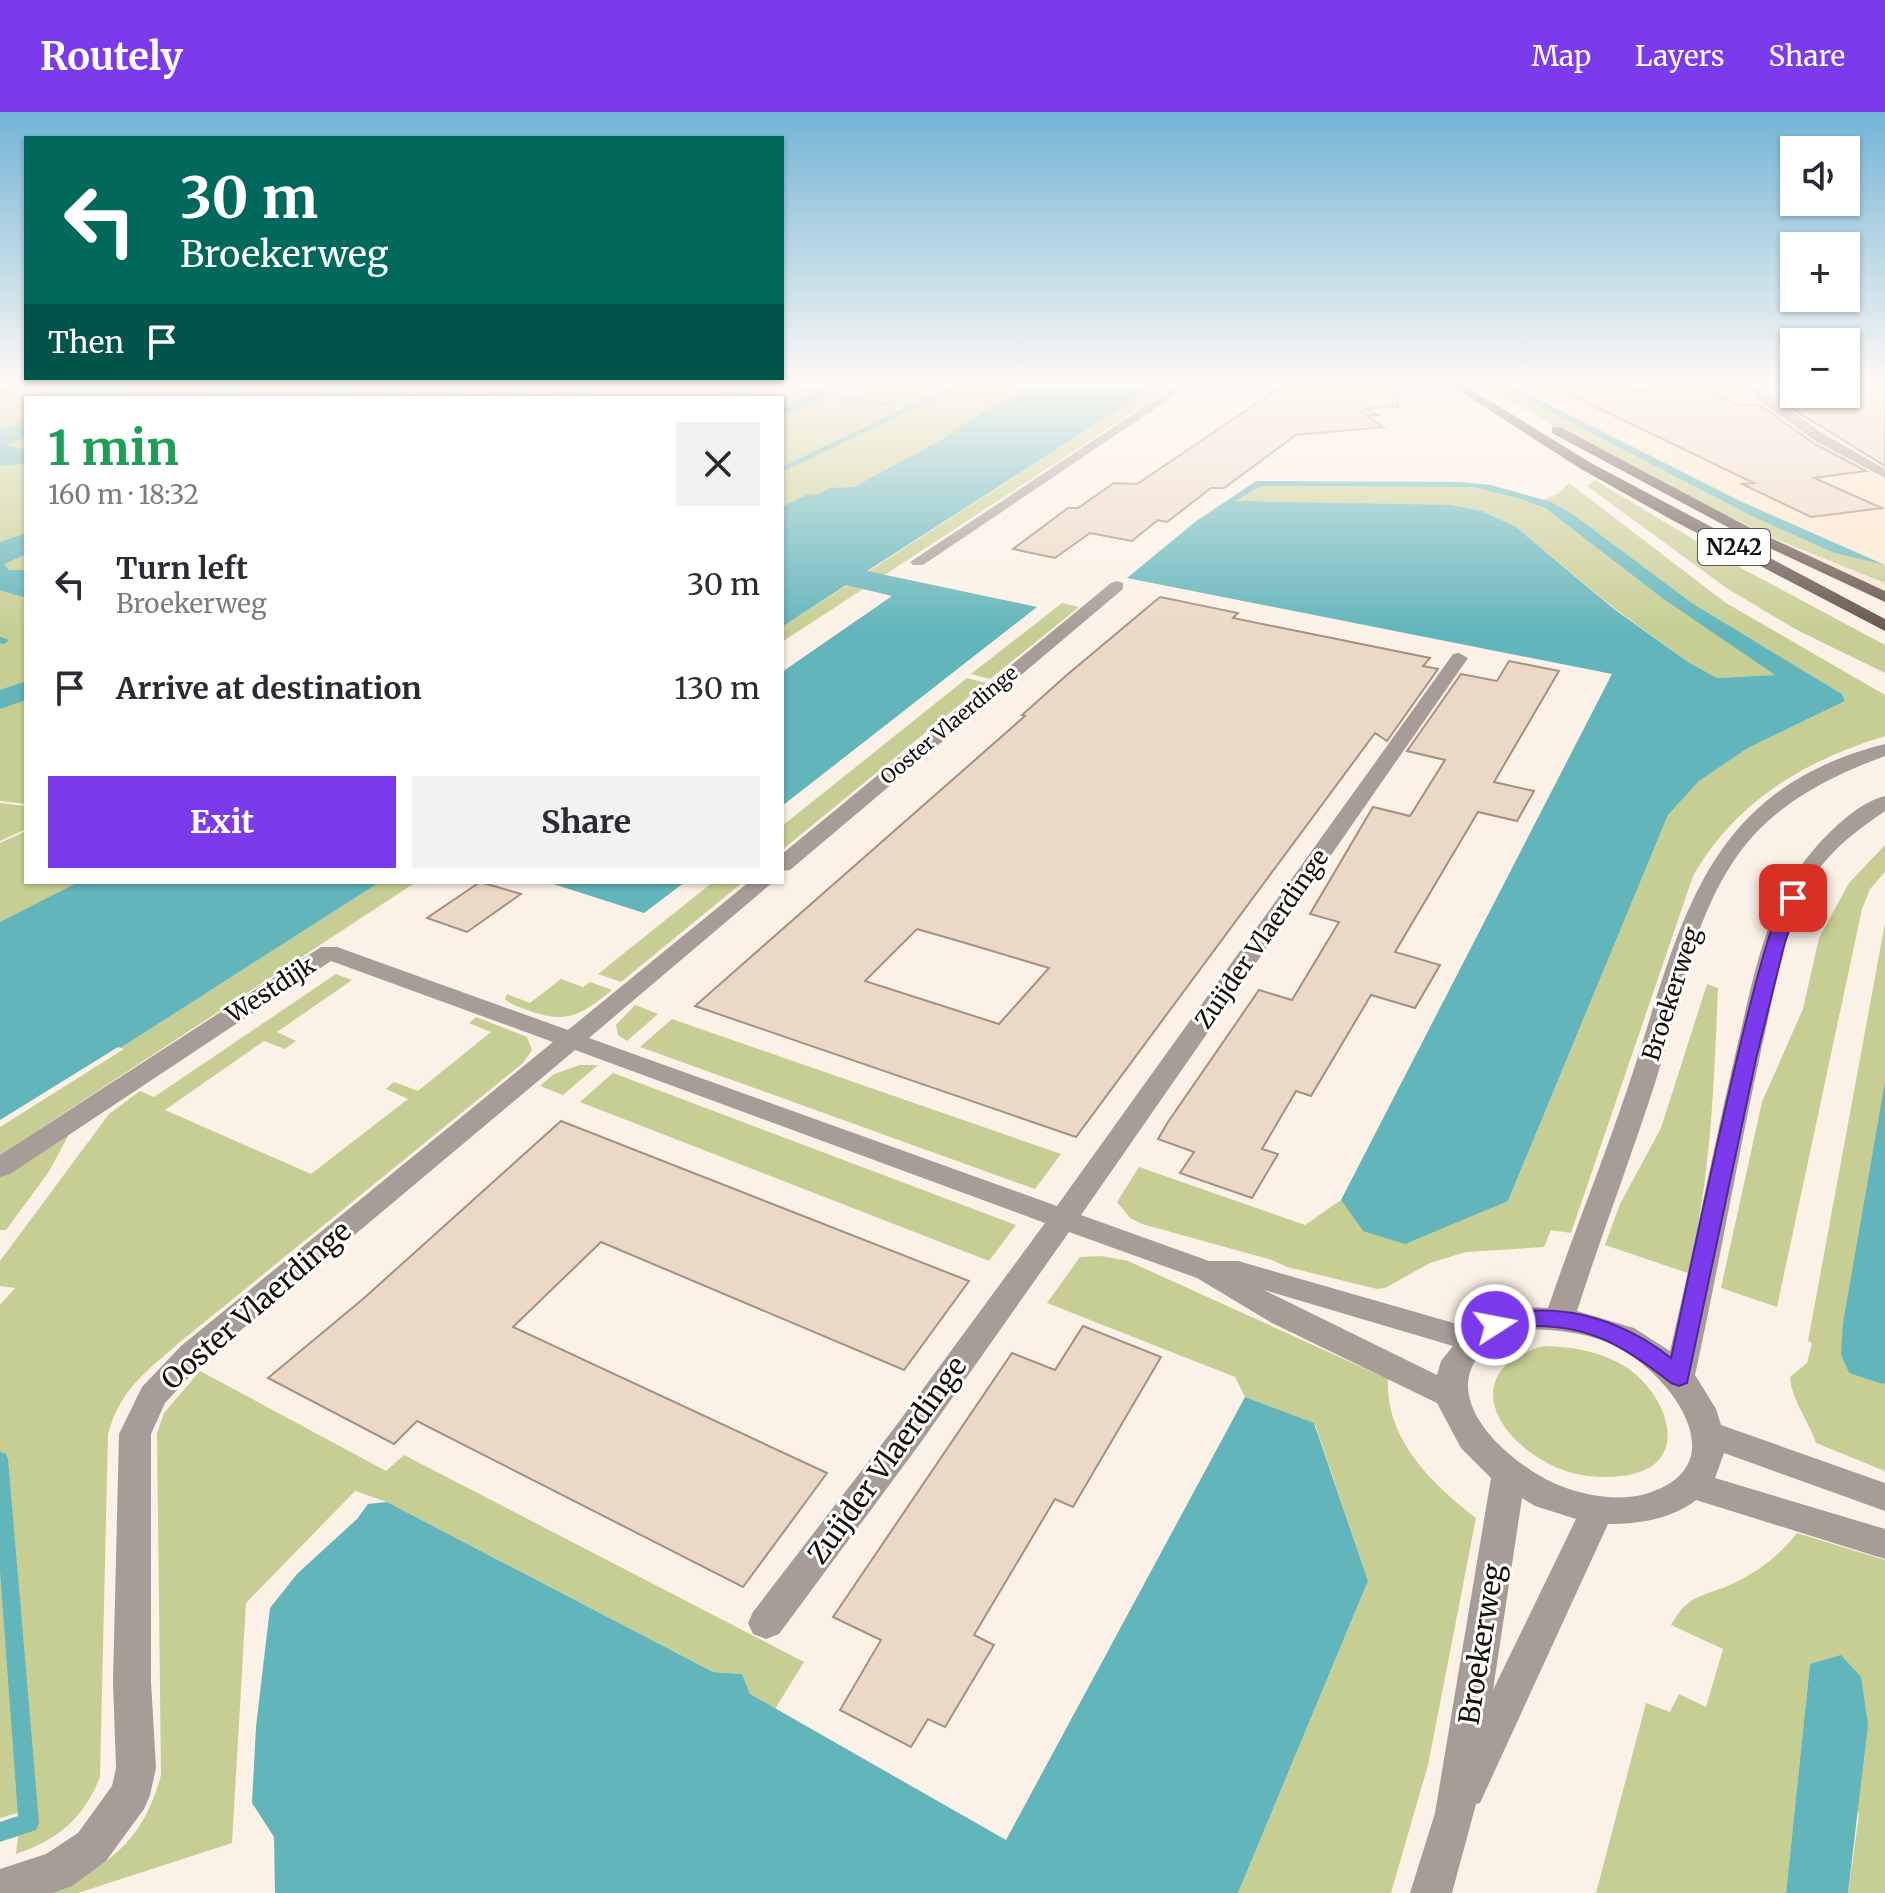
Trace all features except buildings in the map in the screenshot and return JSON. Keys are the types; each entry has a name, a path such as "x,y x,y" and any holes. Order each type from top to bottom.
{"main road":[{"name":"N242","path":"1586,466 1885,626"},
{"name":"N242","path":"1623,466 1753,535 1885,597"}],"street":[{"path":"918,562 1062,466"},
{"name":"Ooster Vlaerdinge","path":"784,863 1117,586"},
{"name":"Zuijder Vlaerdinge","path":"766,1623 907,1436 1063,1219 1459,658"},
{"name":"Broekerweg","path":"1560,1318 1642,1084 1687,941 1708,891 1730,852 1759,819 1788,795 1848,763 1885,750"},
{"path":"1679,1377 1734,1115 1767,976 1785,916 1800,881 1821,851 1843,831 1885,802"},
{"name":"Ooster Vlaerdinge","path":"0,1890 57,1871 92,1847 130,1795 136,1768 132,1682 135,1434 153,1396 192,1354 760,884"},
{"name":"Westdijk","path":"0,1168 329,952 570,1040"},
{"path":"570,1040 1207,1271 1283,1315 1452,1396"},
{"path":"1207,1271 1238,1272 1471,1340"},
{"path":"1525,1318 1560,1318 1624,1337 1659,1359 1679,1377 1699,1405 1708,1434 1709,1460 1693,1485 1668,1502 1635,1511 1597,1511 1550,1499 1508,1476 1477,1449 1458,1418 1452,1396 1455,1361 1471,1340 1495,1325 1525,1318"},
{"path":"1708,1434 1885,1497"},
{"name":"Broekerweg","path":"1431,1893 1455,1813 1508,1476"},
{"path":"1693,1485 1885,1544"},
{"name":"Broekerweg","path":"1455,1813 1597,1511"}],"shaded area":[{"path":"1633,466 1876,466 1885,472 1885,590 1716,513"}],"green space":[{"path":"0,466 24,466 24,804 0,801"},
{"path":"784,466 906,466 784,529"},
{"path":"1031,466 1051,466 784,641 784,626"},
{"path":"1629,466 1656,466 1834,553 1885,565 1885,583 1771,537"},
{"path":"1595,480 1741,568 1885,645 1885,673 1797,630 1728,589 1587,486"},
{"path":"1569,483 1726,603 1885,695 1885,736 1827,758 1775,787 1751,805 1710,849 1693,876 1571,1233 1551,1230 1544,1247 1466,1252 1430,1263 1385,1288 1377,1289 1287,1267 1130,1218 1117,1202 1139,1167 1305,1225 1341,1200 1363,1231 1508,1201 1668,815 1699,781 1748,748 1845,701 1842,694 1692,603 1574,515 1543,500 1559,493"},
{"path":"1261,486 1472,487 1521,499 1545,508 1662,598 1776,675 1717,678 1688,662 1614,608 1516,527 1482,511 1452,505 1242,504 1236,501"},
{"path":"1062,603 1079,607 990,679 971,674"},
{"path":"967,678 986,683 784,848 784,824"},
{"path":"0,803 24,806 24,830 0,841"},
{"path":"24,832 24,884 96,884 0,931 0,843"},
{"path":"1885,845 1885,872 1870,889 1862,909 1777,1307 1721,1288 1762,1102 1803,1009 1819,938 1849,883"},
{"path":"377,884 413,884 0,1155 0,1125"},
{"path":"710,884 741,884 621,982 598,974"},
{"path":"1885,923 1885,1471 1816,1443 1794,1394 1790,1377 1807,1363 1812,1343 1808,1341"},
{"path":"336,974 352,980 277,1032 296,1041 285,1049 264,1041 165,1110 311,1174 408,1099 386,1089 394,1082 418,1091 491,1032 469,1023 476,1017 527,1037 532,1050 523,1063 180,1342 136,1382 120,1404 108,1434 100,1777 94,1792 68,1826 45,1842 16,1854 21,1812 0,1818 0,1305 15,1288 0,1286 0,1261 109,1114 140,1091 154,1097"},
{"path":"561,979 583,987 590,982 612,990 582,1011 563,1017 515,1006 505,999 507,994 530,1003"},
{"path":"1707,984 1718,988 1713,1096 1702,1202 1688,1273 1605,1245 1620,1204 1661,1128"},
{"path":"635,1005 658,1014 627,1041 618,1035 616,1025"},
{"path":"672,1019 1061,1154 1035,1189 640,1047"},
{"path":"580,1065 598,1065 563,1095 540,1086 554,1074"},
{"path":"613,1073 1016,1225 989,1261 580,1102"},
{"path":"71,1131 48,1173 6,1230 0,1230 0,1173"},
{"path":"1101,1256 1128,1261 1388,1379 1394,1421 1414,1458 1443,1490 1476,1518 1428,1765 1391,1893 1238,1893 1368,1581 1315,1424 1245,1397 1235,1377 1047,1303 1080,1257"},
{"path":"1544,1346 1596,1354 1626,1367 1641,1380 1663,1412 1667,1430 1666,1446 1659,1460 1644,1470 1601,1477 1562,1470 1524,1448 1498,1416 1493,1399 1495,1383 1503,1368 1519,1356"},
{"path":"200,1371 386,1471 404,1455 804,1662 775,1709 750,1694 742,1674 713,1672 387,1502 355,1491 246,1603 232,1843 78,1893 46,1893 88,1873 120,1849 144,1818 161,1775 157,1433 164,1413"},
{"path":"1797,1533 1885,1560 1885,1893 1848,1893 1859,1815 1810,1664 1786,1893 1596,1893 1646,1703 1670,1712 1679,1694 1706,1707 1723,1649 1671,1625 1690,1602 1751,1574 1776,1556"}],"water":[{"path":"893,466 1030,466 867,571 1037,607 784,804 784,671 892,596 846,585 784,626 784,506 830,488 854,487"},
{"path":"1655,466 1671,466 1740,501 1885,565 1834,553 1756,518"},
{"path":"1256,481 1460,482 1491,485 1551,502 1574,515 1692,603 1842,694 1845,701 1748,748 1699,781 1668,815 1508,1201 1405,1244 1363,1231 1341,1200 1612,674 1127,578 1195,522","holes":["1261,486 1472,487 1545,508 1662,598 1775,675 1717,678 1688,662 1614,609 1516,527 1482,511 1452,505 1236,501"]},
{"path":"24,534 24,555 4,564 9,570 24,570 24,597 0,590 0,542"},
{"path":"75,884 377,884 0,1125 0,922"},
{"path":"553,884 682,884 644,913"},
{"path":"1885,1082 1883,1384 1849,1373 1841,1354 1843,1323"},
{"path":"1245,1397 1314,1423 1368,1581 1238,1893 275,1893 274,1837 252,1803 256,1727 270,1608 297,1574 357,1519 368,1504 387,1502 713,1672 742,1674 750,1694 1006,1840"},
{"path":"1841,1655 1861,1677 1868,1725 1848,1893 1786,1893 1810,1664"}],"pier":[{"path":"118,1047 124,1049 0,1127 0,1120"}],"waterway":[{"path":"0,640 4,641"},
{"path":"0,700 24,691"},
{"path":"0,1459 29,1823 0,1832"}],"route":[{"path":"1495,1325 1525,1318 1560,1318 1585,1323 1637,1343 1679,1377 1747,1059 1776,942 1793,898"}]}
